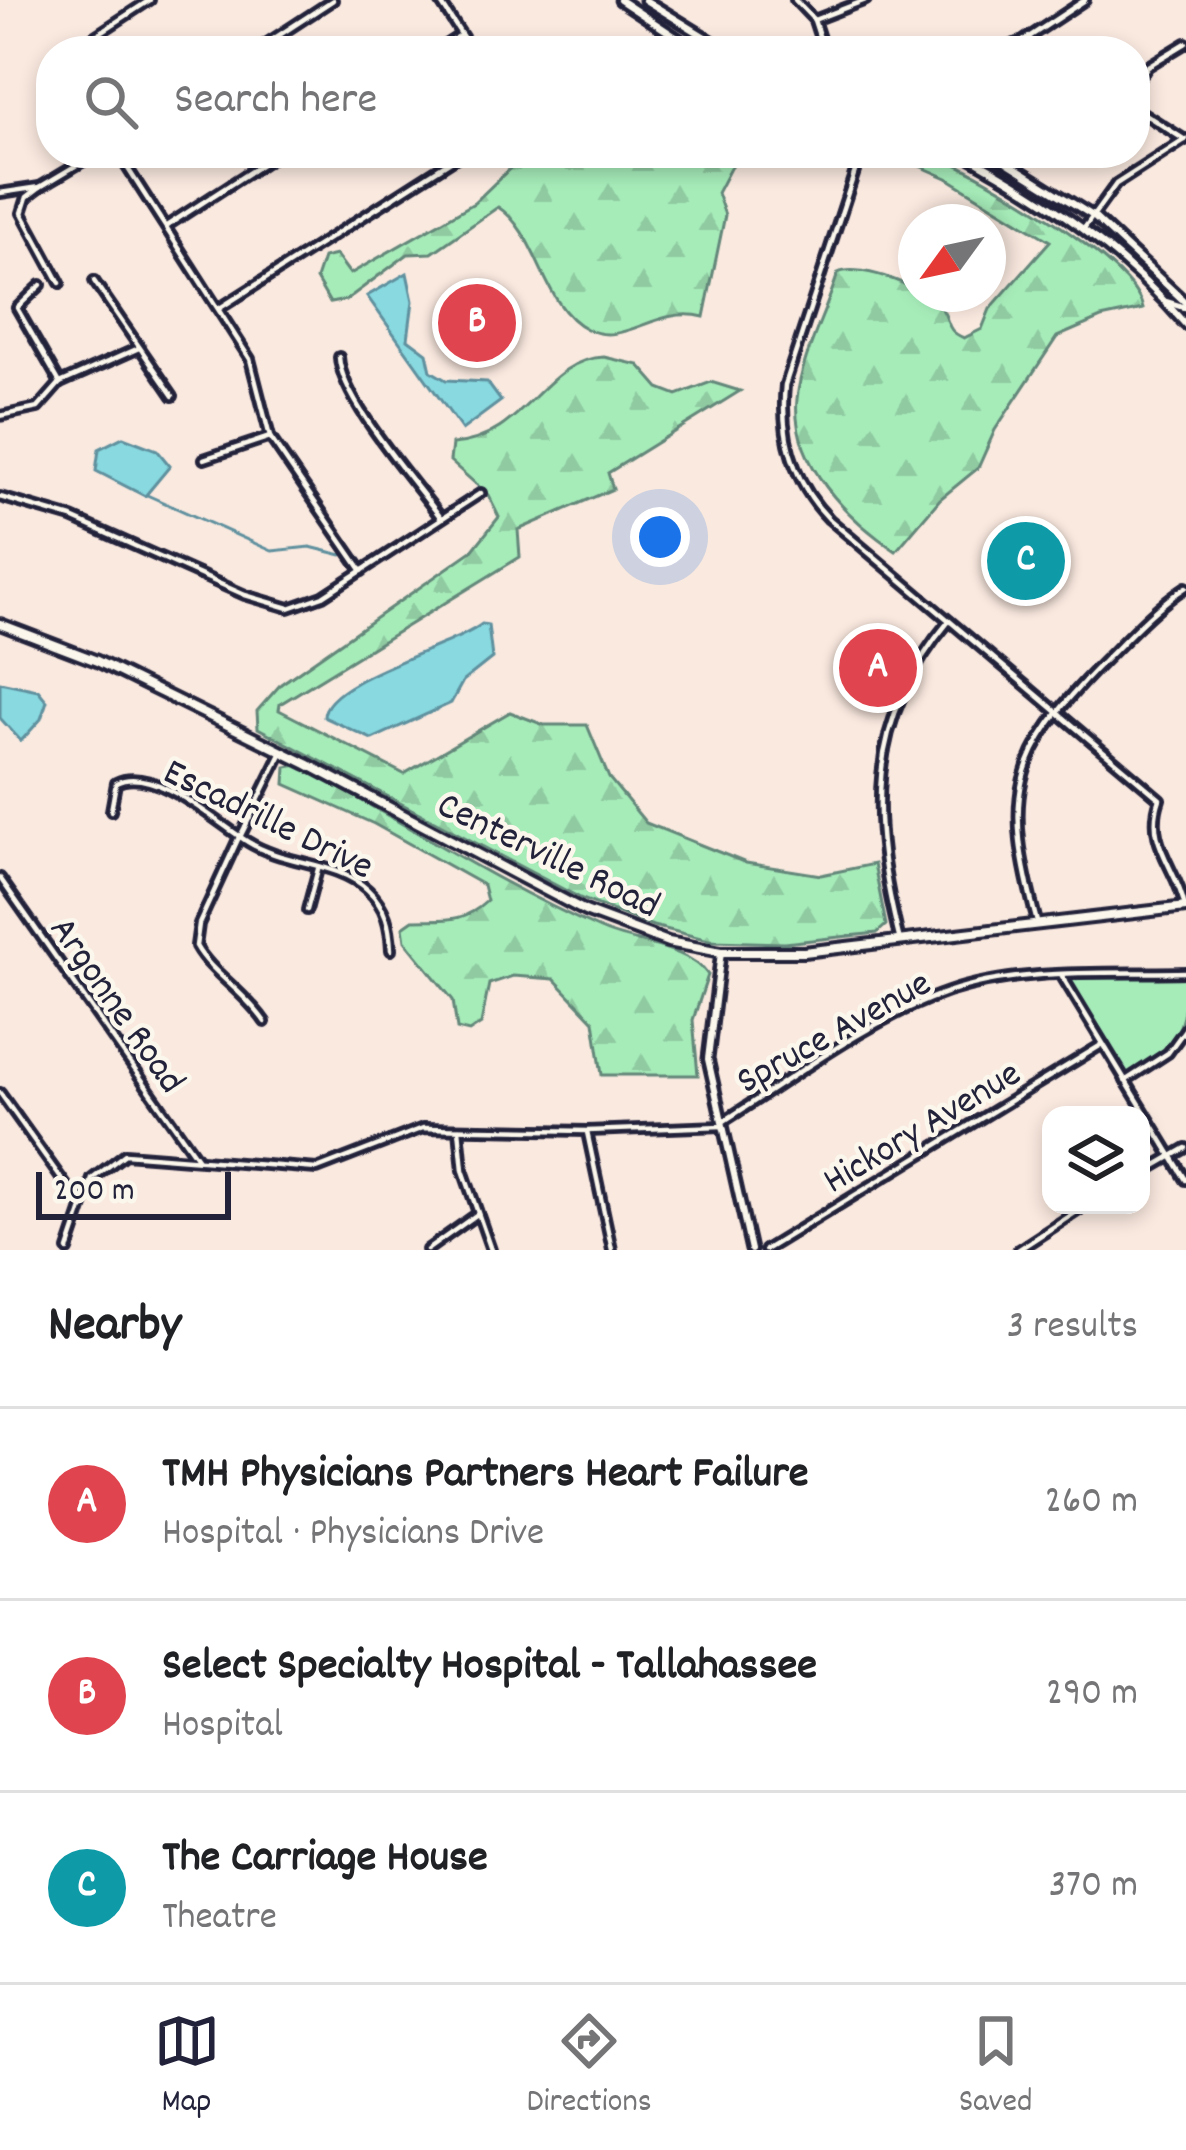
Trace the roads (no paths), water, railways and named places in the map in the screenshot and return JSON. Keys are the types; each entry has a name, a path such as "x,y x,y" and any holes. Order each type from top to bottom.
{"main road":[{"name":"Centerville Road","path":"0,624 64,646 282,752 607,921 668,942 722,952 804,952 1186,907"}],"street":[{"path":"95,36 150,0"},
{"path":"278,36 333,0"},
{"path":"439,0 458,36"},
{"path":"620,0 673,36"},
{"path":"645,0 701,36"},
{"path":"795,0 814,20 819,36"},
{"path":"814,20 866,0"},
{"path":"1031,36 1085,0"},
{"path":"679,36 686,28"},
{"path":"1150,64 1186,43"},
{"path":"1150,118 1185,140 1150,162"},
{"path":"60,283 22,214 26,197 72,168"},
{"path":"128,168 256,371 270,436 362,571"},
{"path":"166,226 256,168"},
{"path":"218,309 439,168"},
{"path":"856,168 785,385 785,438 800,481 820,510 1160,799 1154,831 1186,907"},
{"path":"987,168 1085,226 1186,325"},
{"path":"1016,168 1093,216 1178,293 1186,306"},
{"path":"1085,226 1116,184 1141,168"},
{"path":"0,193 40,187"},
{"path":"94,280 173,396"},
{"path":"41,285 17,308 60,383"},
{"path":"1178,293 1186,287"},
{"path":"1166,302 1186,306"},
{"path":"0,416 38,408 60,383 139,348"},
{"path":"338,357 339,371 355,397 442,518"},
{"path":"204,459 270,436"},
{"path":"0,497 72,518 278,606 310,603 481,493"},
{"path":"1038,925 1017,815 1027,763 1054,712 1186,587"},
{"path":"900,941 878,844 879,778 901,697 949,621"},
{"path":"265,1022 240,988 211,966 196,940 282,752"},
{"name":"Escadrille Drive","path":"111,811 116,783 128,779 180,795 276,857 351,878 371,893 386,916 391,950"},
{"path":"307,910 319,868"},
{"name":"Argonne Road","path":"0,878 197,1158"},
{"path":"722,952 708,1044 721,1125 752,1250"},
{"name":"Spruce Avenue","path":"721,1125 906,1011 946,993 1062,976 1186,972"},
{"path":"1062,976 1186,1180"},
{"path":"1125,1081 1168,1053 1186,1028"},
{"name":"Hickory Avenue","path":"765,1250 1103,1044"},
{"path":"0,1093 70,1191 83,1200"},
{"path":"68,1250 92,1180 111,1161 139,1153 317,1168 410,1131 458,1127 587,1132 721,1125"},
{"path":"458,1127 460,1158 491,1250"},
{"path":"587,1132 612,1250"},
{"path":"1150,1169 1186,1148"},
{"path":"1018,1250 1073,1214"},
{"path":"428,1250 476,1215"}],"water":[{"path":"407,273 413,301 408,339 427,353 431,371 446,380 487,382 501,401 462,430 367,296"},
{"path":"123,437 157,450 170,466 145,496 96,471 99,449"},
{"path":"488,625 492,658 463,681 451,703 372,739 324,717 329,703 366,677"},
{"path":"0,682 38,690 47,701 41,719 21,741 0,718"}],"waterway":[{"path":"147,495 272,551 310,547 342,555"}],"place":[{"name":"Select Specialty Hospital - Tallahassee","path":"477,323"},
{"name":"The Carriage House","path":"1026,561"},
{"name":"TMH Physicians Partners Heart Failure","path":"878,668"}]}
